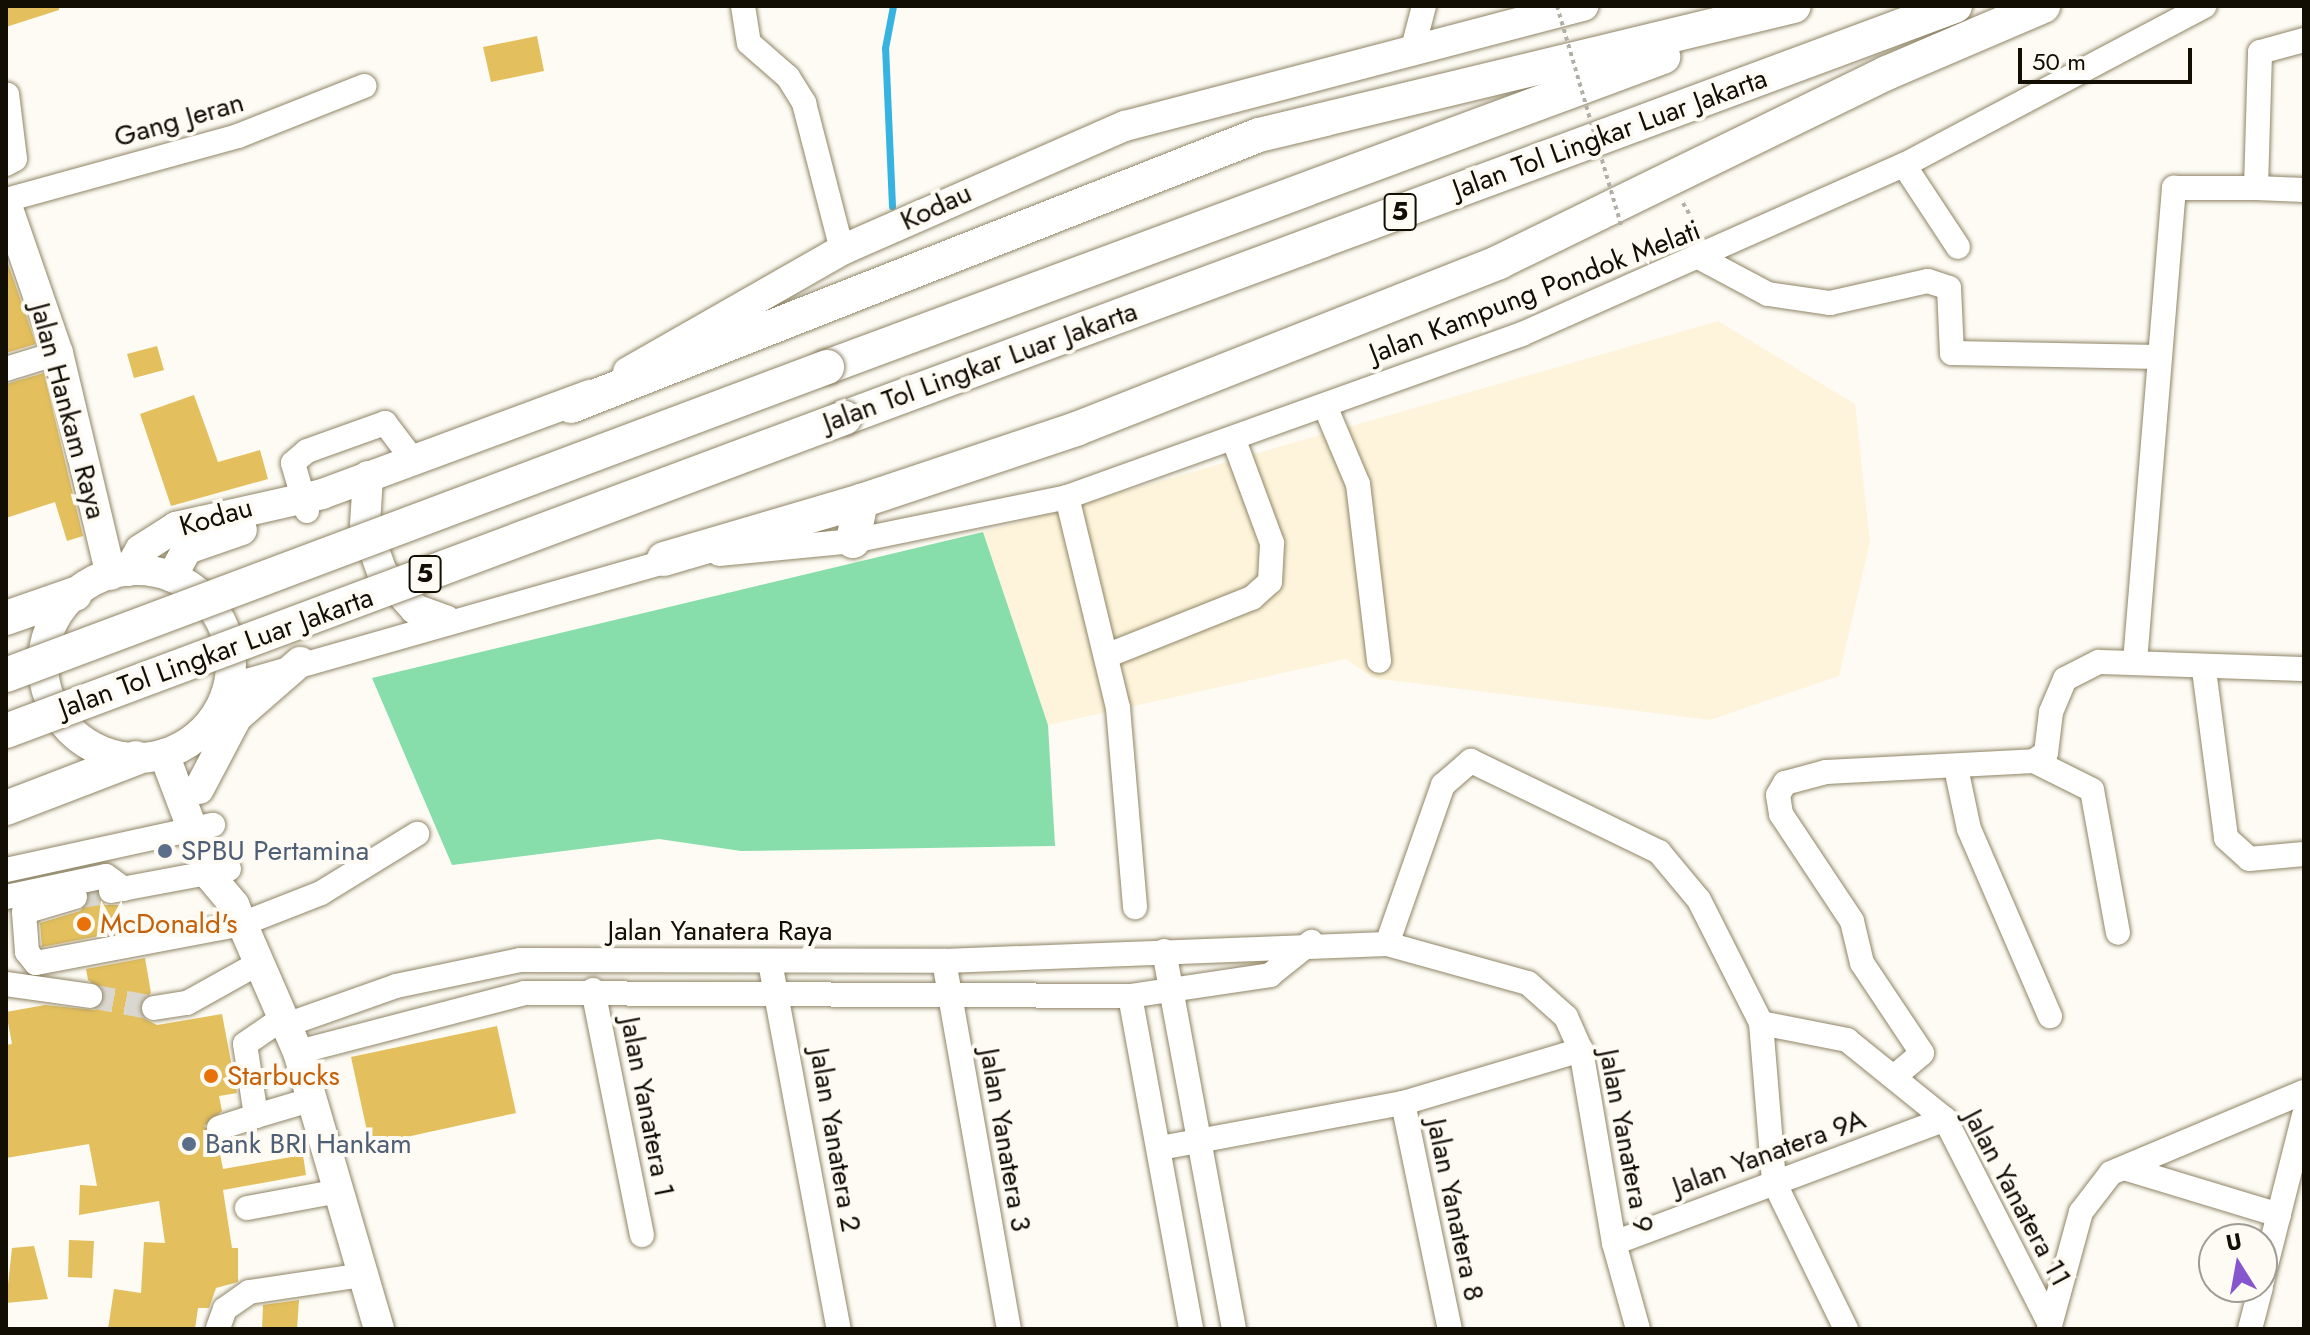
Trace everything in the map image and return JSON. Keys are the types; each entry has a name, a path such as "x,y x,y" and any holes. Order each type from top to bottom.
{"highway":[{"name":"Jalan Tol Lingkar Luar Jakarta","path":"6,675 1797,6"},
{"path":"571,406 1259,135 1797,6"},
{"name":"Jalan Tol Lingkar Luar Jakarta","path":"6,731 1955,6"},
{"path":"664,559 861,501 1076,429 1499,262 1887,73 2043,6"},
{"path":"853,541 861,501"},
{"path":"6,618 75,594"},
{"path":"6,618 51,625"},
{"path":"6,808 161,753"}],"main road":[{"name":"Kodau","path":"119,573 155,537 302,502 571,406 842,250 1125,126 1584,6"},
{"name":"Jalan Hankam Raya","path":"6,205 58,353 119,573"},
{"path":"368,476 365,525 382,572 415,609 446,620"},
{"name":"Kodau","path":"172,577 187,549 248,517"},
{"path":"161,753 212,721 229,686 231,651 219,618 197,591 172,577 119,573 75,594 51,625 43,675 53,707 88,744 161,753 199,789"},
{"path":"203,828 199,789 237,717 312,658"},
{"path":"161,753 203,828 289,1032 313,1099 379,1329"}],"street":[{"path":"743,6 749,43 804,103 842,250"},
{"name":"Jalan Kampung Pondok Melati","path":"229,686 359,644 664,559 853,541 1067,497 1234,440 1704,260 1904,165 2204,6"},
{"path":"1412,52 1419,9"},
{"path":"2256,188 2260,52 2304,40"},
{"name":"Gang Jeran","path":"6,205 238,136 364,86"},
{"path":"6,164 15,150 7,94"},
{"path":"1904,165 1958,247"},
{"path":"2135,662 2160,357 2165,186 2304,190"},
{"path":"1704,260 1768,294 1830,303 1928,281 1949,288 1952,353 2160,357"},
{"path":"6,369 58,353"},
{"path":"1325,406 1358,484 1379,661"},
{"path":"302,502 293,463 376,424 393,427 414,461"},
{"path":"1106,656 1252,598 1270,582 1272,543 1234,440"},
{"path":"1067,497 1106,656 1130,798 1135,907"},
{"path":"1895,1076 1922,1053 1862,963 1852,921 1781,814 1778,795 1785,783 1826,772 1956,768 2034,761 2046,753 2051,712 2065,679 2099,662 2135,662 2204,670 2304,669"},
{"path":"2204,670 2226,838 2249,859 2304,854"},
{"path":"1387,944 1443,785 1471,761 1659,852 1699,900 1761,1023 1774,1182 1846,1329"},
{"path":"2034,761 2092,790 2118,933"},
{"path":"1956,768 1969,829 2050,1016"},
{"path":"6,870 203,828"},
{"path":"75,897 36,903 24,912 27,952 36,963 321,893 417,834"},
{"path":"6,897 106,876 117,890 220,872"},
{"path":"256,1116 245,1044 289,1032 438,1011 524,993 593,990 778,998 1130,996 1270,975 1311,942"},
{"name":"Jalan Yanatera Raya","path":"289,1032 431,977 520,960 944,961 1311,942 1387,944"},
{"name":"Jalan Yanatera 9","path":"1387,944 1528,983 1566,1017 1581,1050 1614,1243 1638,1329"},
{"path":"1164,951 1203,1139 1234,1329"},
{"name":"Jalan Yanatera 3","path":"944,961 1009,1329"},
{"name":"Jalan Yanatera 2","path":"770,962 839,1329"},
{"path":"154,1008 187,1003 259,963"},
{"path":"431,977 438,1011"},
{"path":"6,984 90,996"},
{"name":"Jalan Yanatera 1","path":"593,990 642,1235"},
{"path":"1130,996 1191,1329"},
{"name":"Jalan Yanatera 11","path":"1761,1023 1847,1040 1945,1119 2049,1326"},
{"path":"1160,1148 1403,1103 1581,1050"},
{"path":"2049,1326 2081,1212 2124,1168 2304,1092"},
{"path":"219,1128 313,1099"},
{"name":"Jalan Yanatera 8","path":"1403,1103 1450,1329"},
{"path":"2277,1223 2304,1115"},
{"name":"Jalan Yanatera 9A","path":"1614,1243 1945,1119"},
{"path":"2124,1168 2279,1215"},
{"path":"247,1208 339,1191"},
{"path":"218,1328 225,1309 249,1292 363,1275"},
{"path":"2250,1329 2256,1303"}],"path":[{"path":"1557,6 1622,228"}],"shaded area":[{"path":"1718,321 1855,404 1870,542 1839,676 1710,720 1373,678 1346,659 1048,725 983,532"}],"green space":[{"path":"983,532 1048,725 1055,846 741,851 659,839 452,865 372,678"}],"building":[{"path":"6,6 59,6 59,10 6,27"},
{"path":"537,36 544,71 491,82 483,47"},
{"path":"6,258 36,344 6,353"},
{"path":"157,346 164,370 134,378 127,354"},
{"path":"44,373 83,536 67,541 55,502 6,518 6,384"},
{"path":"194,395 218,462 260,450 268,479 171,506 140,414"},
{"name":"McDonald's","path":"96,893 105,905 120,905 125,931 42,947 40,923 80,911"},
{"path":"145,958 151,993 140,1003 143,1018 157,1025 222,1014 237,1093 219,1096 222,1111 204,1126 218,1143 223,1169 303,1155 306,1175 223,1190 232,1248 238,1248 238,1282 216,1288 209,1308 198,1308 195,1329 108,1329 114,1289 141,1293 144,1242 165,1243 159,1201 79,1215 80,1185 97,1186 89,1144 6,1158 6,1045 12,1044 6,1012 45,1005 95,1010 104,991 88,980 86,969"},
{"path":"497,1026 516,1113 370,1145 351,1057"},
{"path":"69,1240 94,1241 92,1278 68,1277"},
{"path":"34,1246 48,1299 6,1303 12,1248"},
{"path":"299,1300 297,1329 262,1329 263,1305"}],"waterway":[{"path":"892,206 885,48 893,6"}],"tunnel":[{"path":"75,897 111,891"},
{"path":"90,996 154,1008"}],"place":[{"name":"SPBU Pertamina","path":"165,851"},
{"name":"McDonald's","path":"84,924"},
{"name":"Starbucks","path":"211,1076"},
{"name":"Bank BRI Hankam","path":"189,1144"}]}
